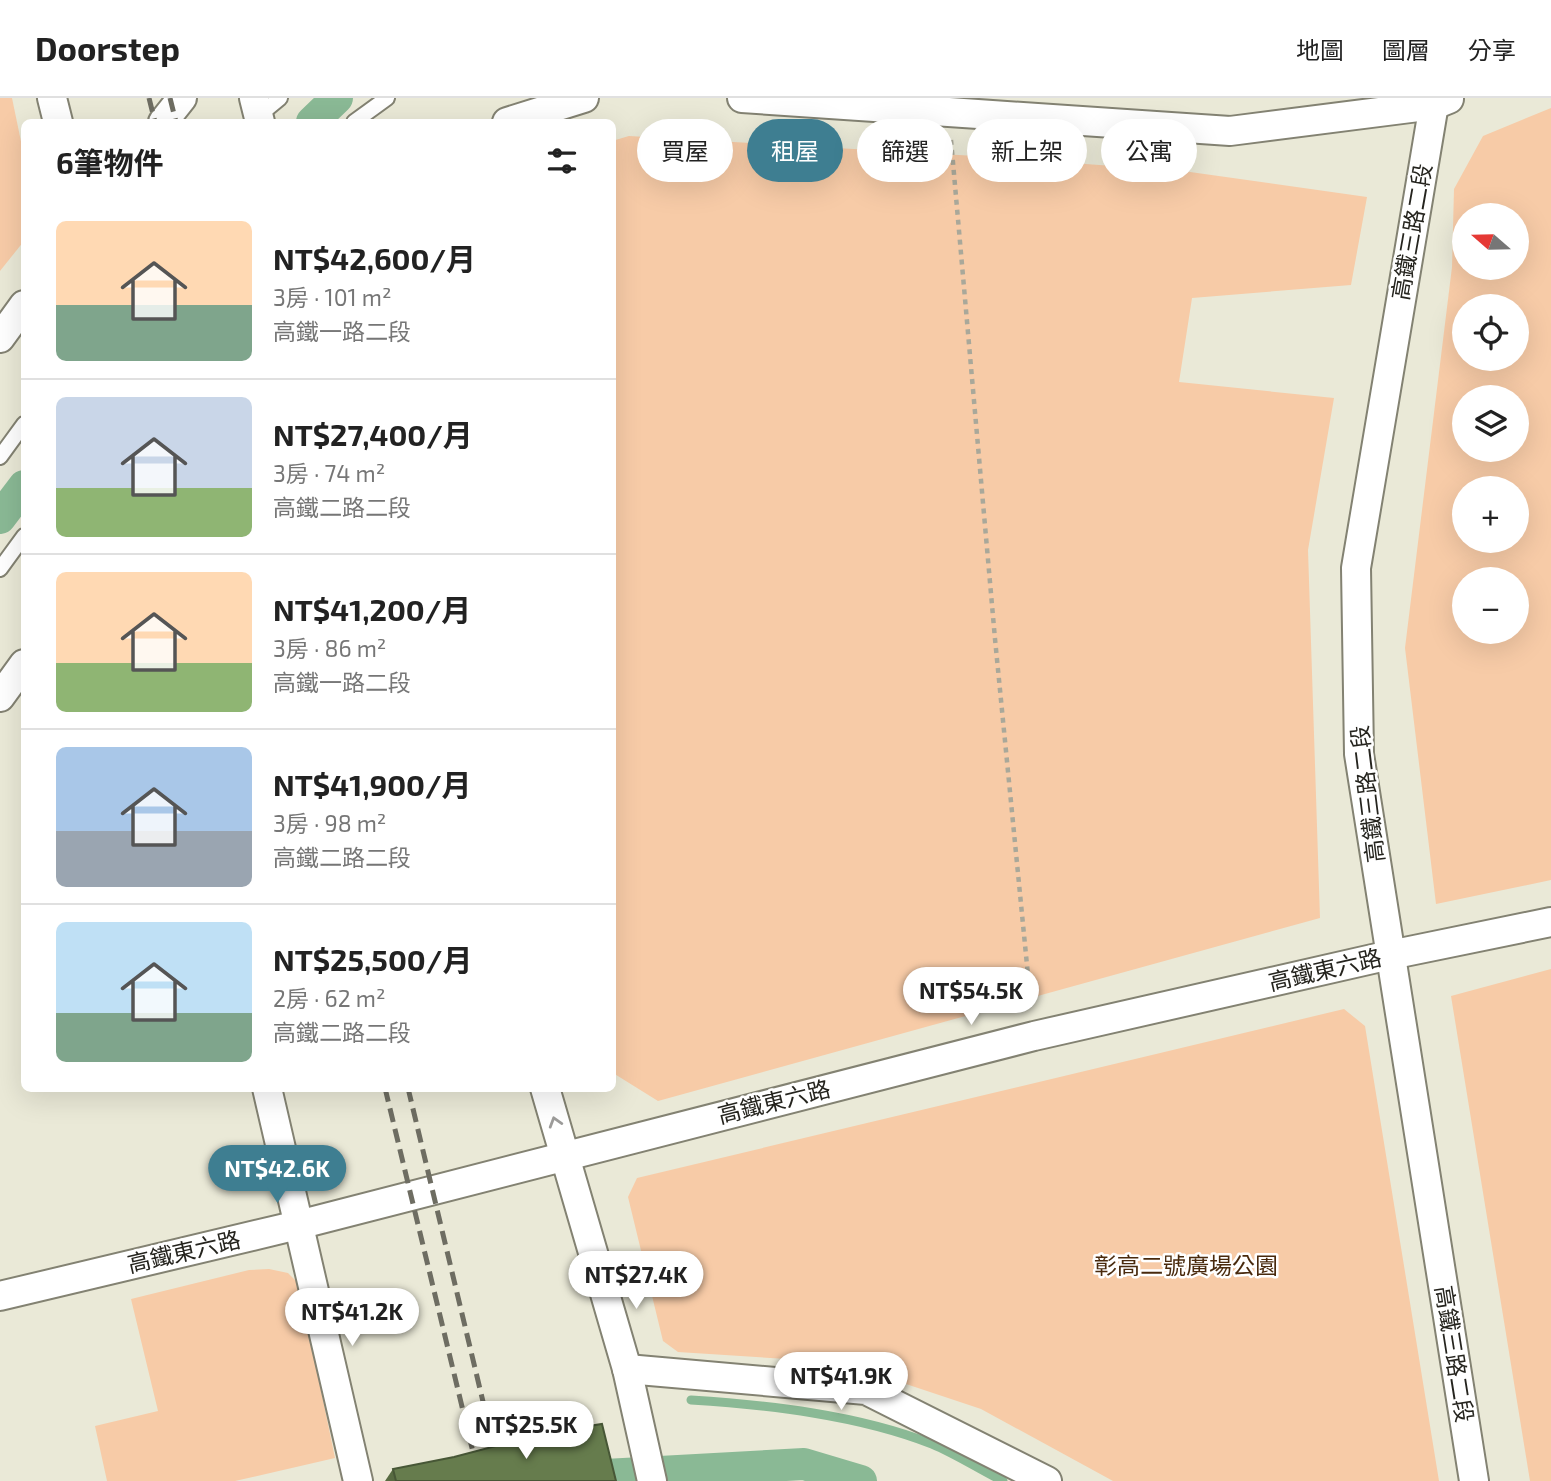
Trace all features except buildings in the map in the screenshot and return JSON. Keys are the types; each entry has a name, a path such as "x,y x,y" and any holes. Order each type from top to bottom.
{"street":[{"path":"52,98 57,119"},
{"path":"165,119 182,98"},
{"path":"517,119 584,98"},
{"path":"742,98 1230,131 1440,100"},
{"name":"高鐵三路二段","path":"1440,100 1356,568 1359,754 1474,1481"},
{"path":"0,338 21,309"},
{"path":"0,697 21,668"},
{"name":"高鐵東六路","path":"0,1296 298,1225 1034,1036 1390,955 1551,922"},
{"path":"268,1092 358,1481"},
{"path":"546,1092 627,1369 652,1481"},
{"path":"627,1369 866,1390 1047,1481"}],"lane":[{"path":"256,115 280,98"},
{"path":"358,119 387,98"},
{"path":"0,457 21,428"},
{"path":"0,569 21,540"}],"path":[{"path":"949,111 995,639 1034,1036"}],"green space":[{"path":"0,98 12,98 21,142 21,245 0,271"},
{"path":"1551,108 1551,880 1436,904 1405,648 1452,267 1452,280 1530,280 1530,203 1454,203 1454,189 1483,136"},
{"path":"637,136 637,182 733,182 733,142 747,143 747,182 843,182 843,148 857,149 857,182 953,182 953,155 967,155 967,182 1087,182 1087,164 1101,165 1101,182 1197,182 1197,173 1367,197 1351,285 1192,298 1179,382 1334,398 1308,550 1320,918 658,1101 616,1075 616,140"},
{"path":"1551,969 1551,1481 1530,1481 1451,996"},
{"name":"彰高二號廣場公園","path":"1344,1009 1365,1026 1439,1481 1113,1481 981,1409 894,1380 787,1359 678,1352 663,1341 628,1197 637,1178"},
{"path":"269,1269 288,1273 299,1284 335,1458 235,1481 107,1481 95,1426 158,1411 131,1299 249,1270"}],"waterway":[{"path":"315,119 337,98"},
{"path":"0,518 21,490"},
{"path":"691,1400 782,1408 874,1426 932,1444 1003,1481"},
{"path":"562,1481 587,1476 804,1464 861,1481"}],"railway":[{"path":"149,98 154,119"},
{"path":"170,98 175,119"},
{"path":"386,1092 480,1481"},
{"path":"409,1092 502,1481"}]}
